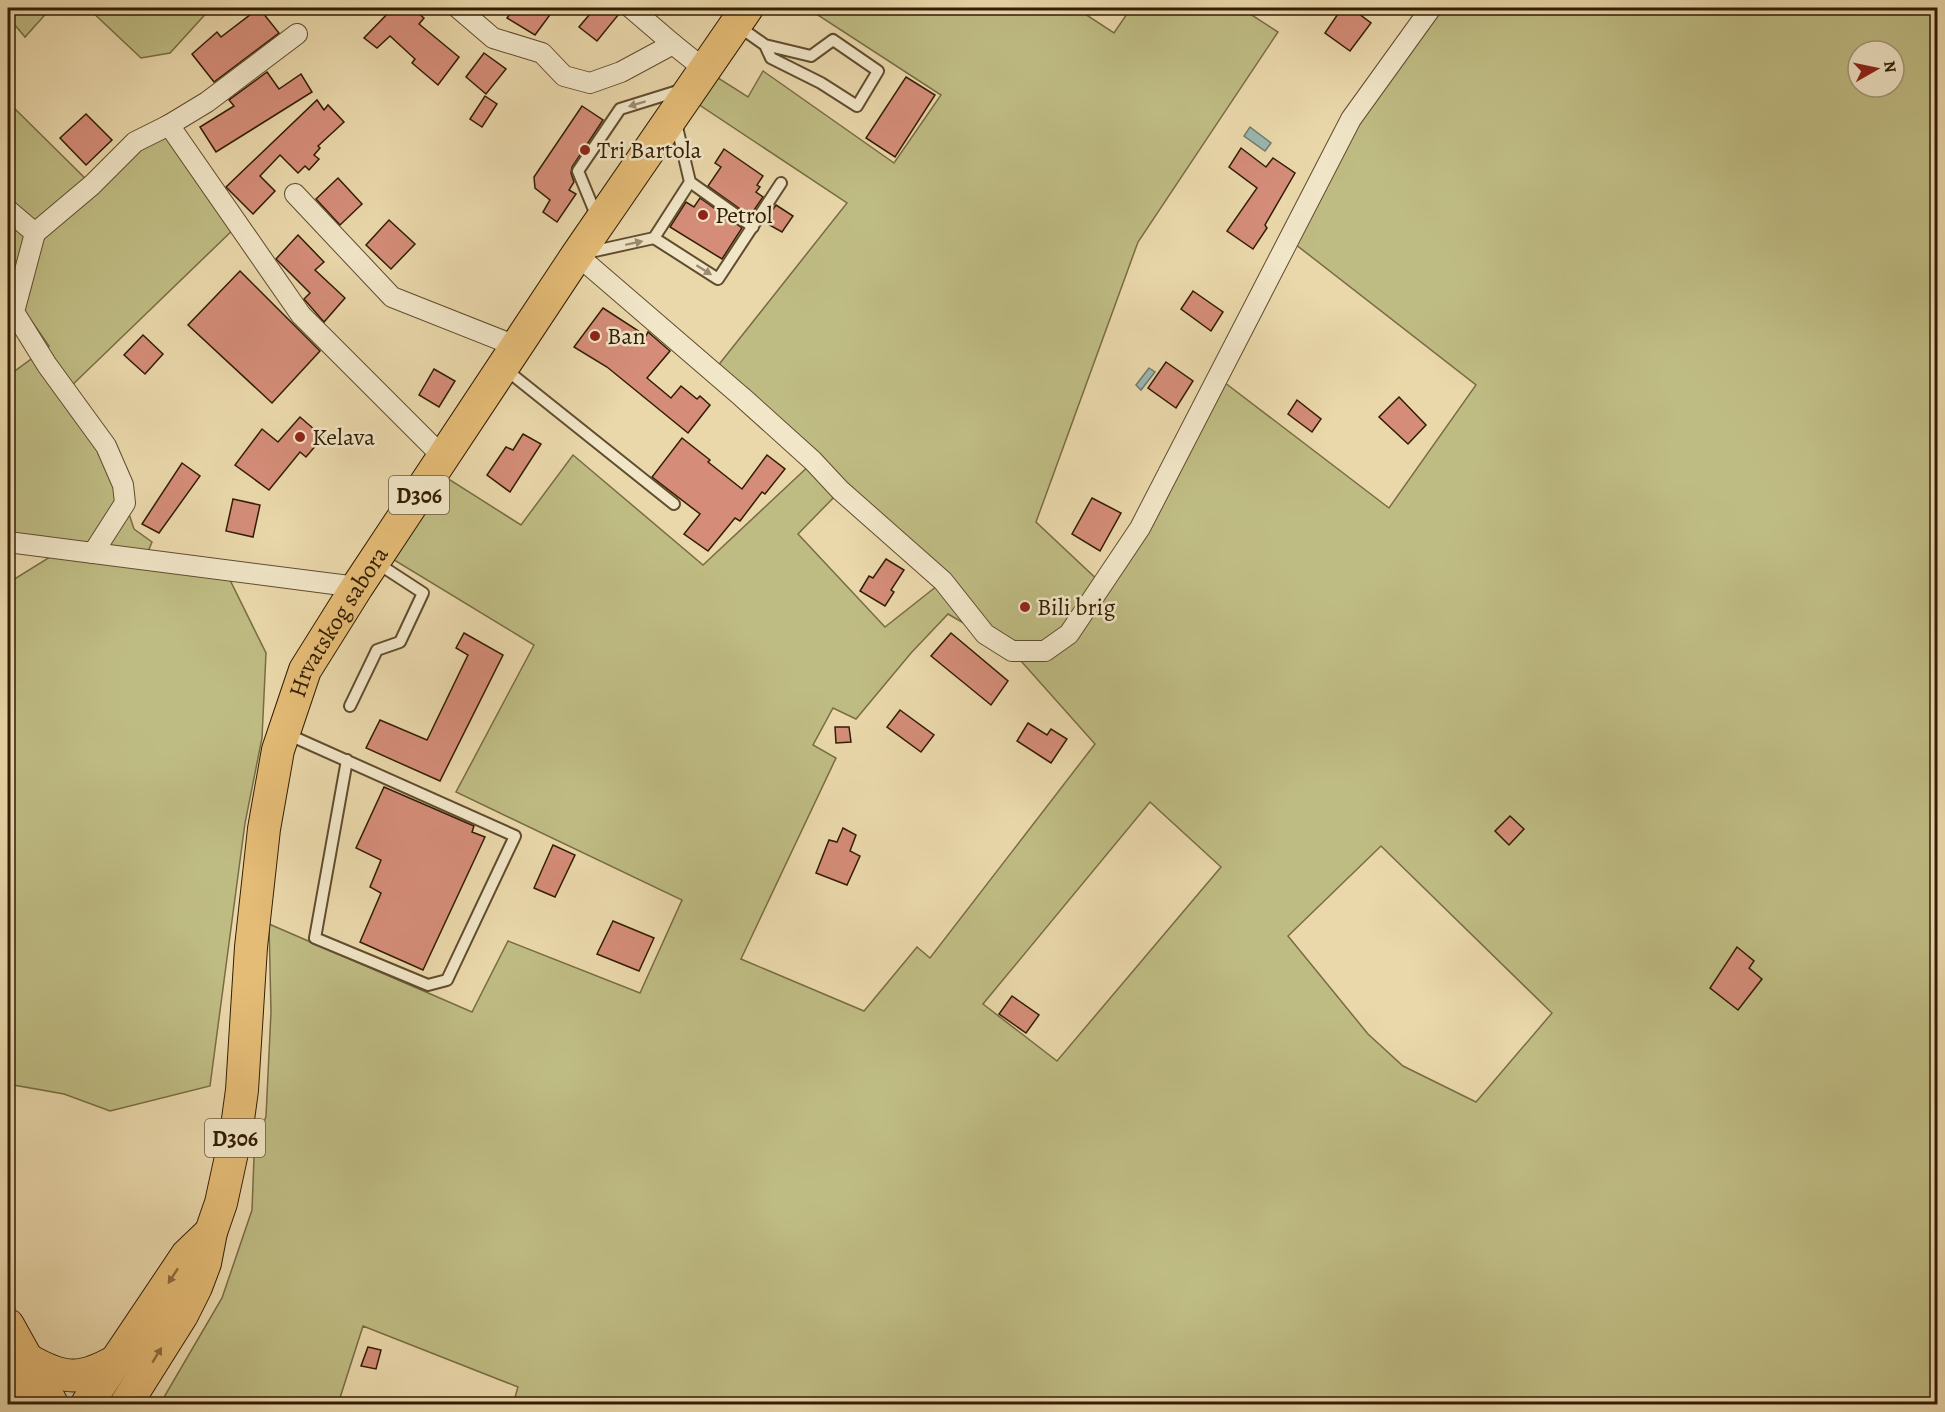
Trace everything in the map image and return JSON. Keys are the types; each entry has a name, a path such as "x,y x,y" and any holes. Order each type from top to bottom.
{"main road":[{"name":"Hrvatskog sabora","path":"129,1402 196,1287 221,1203 236,1134 256,889 264,829 278,750 306,670 357,587 577,255 741,16"},
{"name":"Hrvatskog sabora","path":"87,1404 187,1255 211,1232"},
{"path":"8,1325 52,1404"},
{"path":"27,1359 47,1371 66,1376 85,1375 99,1371 118,1359"}],"street":[{"path":"458,8 493,38 542,53 564,76 590,83 621,72 673,44"},
{"path":"631,8 673,44 698,78"},
{"path":"577,255 742,397 813,461 840,490 943,581 985,634 1012,651 1044,651 1069,634 1140,528 1351,119 1431,8"},
{"path":"93,553 125,503 123,485 106,446 47,365 14,312 35,233 92,185 135,142 207,102 297,34"},
{"path":"169,125 301,315 444,458"},
{"path":"295,194 392,297 510,356"},
{"path":"8,210 35,233"},
{"path":"8,542 357,587"}],"lane":[{"path":"741,16 765,45 771,58 821,83 857,106 878,71 833,40 811,56 765,45"},
{"path":"600,223 578,171 620,109 698,78"},
{"path":"674,113 690,182 753,227"},
{"path":"577,255 654,238 690,182"},
{"path":"654,238 718,279 781,183"},
{"path":"510,356 674,504"},
{"path":"350,706 377,650 400,642 423,593 374,561"},
{"path":"284,732 347,760 515,836 447,980 429,985 315,938 347,760"}],"shaded area":[{"path":"8,8 51,8 25,37 8,17"},
{"path":"88,8 211,8 170,53 141,58"},
{"path":"807,8 1076,8 1114,33 1131,8 1241,8 1278,32 1138,242 1036,522 1102,584 1220,379 1389,508 1476,385 1286,237 1428,8 1937,8 1937,1404 513,1404 518,1387 363,1326 338,1404 160,1404 222,1298 252,1210 254,1157 266,1116 271,1012 269,924 472,1012 508,941 640,993 682,900 456,792 534,645 381,552 436,471 521,525 573,455 703,565 813,462 713,372 847,203 686,96 704,69 748,97 763,71 894,163 941,95","holes":["840,491 942,582 885,627 798,534","948,614 1012,651 1095,744 930,958 917,947 864,1011 741,959 836,758 813,745 833,708 856,719 911,653","1150,802 1221,867 1057,1061 983,1004","1381,846 1552,1013 1476,1102 1403,1066 1368,1034 1288,936"]},
{"path":"8,102 92,185 169,125 239,224 66,391 111,459 134,529 152,542 145,559 225,570 266,653 262,738 245,823 210,1086 110,1111 64,1094 8,1084 8,583 63,549 8,542 8,376 49,346 8,287"}],"water":[{"path":"1250,127 1271,143 1265,151 1244,136"},
{"path":"1149,368 1155,372 1141,390 1136,385"}],"building":[{"path":"259,8 279,33 214,82 192,54 217,32 221,37"},
{"path":"393,8 412,8 424,18 419,24 459,57 438,85 412,63 415,59 390,36 377,48 364,38"},
{"path":"514,8 555,8 535,35 507,18"},
{"path":"595,8 611,8 619,14 597,41 579,27"},
{"path":"1342,8 1351,8 1371,23 1350,51 1325,33"},
{"path":"484,53 506,69 486,94 466,77"},
{"path":"267,72 279,89 301,74 312,92 216,152 200,127 234,106 229,100"},
{"path":"906,77 935,95 895,157 866,138"},
{"path":"485,96 497,104 482,127 470,119"},
{"path":"317,100 324,110 328,105 344,122 318,146 320,148 314,155 319,159 309,170 305,166 298,173 280,155 260,176 275,191 253,214 226,187"},
{"path":"582,106 603,120 572,167 574,182 569,190 576,194 557,222 543,212 550,200 535,188 534,177"},
{"path":"86,114 112,140 86,165 60,138"},
{"path":"1241,148 1266,167 1273,158 1295,173 1265,225 1267,228 1253,249 1227,231 1257,188 1229,167"},
{"path":"724,149 763,176 757,185 760,187 756,192 763,197 750,216 708,186 721,167 715,163"},
{"path":"338,178 362,204 340,225 316,199"},
{"path":"700,198 742,228 722,259 670,227 686,202 694,207"},
{"path":"776,205 793,216 782,232 764,222"},
{"path":"389,220 415,244 391,269 366,245"},
{"path":"298,235 324,262 315,270 345,298 324,322 304,299 310,293 276,259"},
{"path":"240,271 320,351 272,403 188,325"},
{"path":"1193,291 1223,312 1211,331 1181,309"},
{"path":"603,308 646,336 648,332 670,351 647,378 671,398 681,386 697,399 700,396 710,405 688,433 607,367 574,347"},
{"path":"143,335 163,354 145,374 124,355"},
{"path":"1166,362 1193,381 1176,408 1148,388"},
{"path":"434,369 455,381 439,407 419,395"},
{"path":"1399,397 1426,425 1408,444 1379,417"},
{"path":"1297,400 1321,419 1312,432 1288,414"},
{"path":"300,417 323,437 306,457 300,452 269,490 235,465 262,429 278,442"},
{"path":"523,434 541,444 510,492 487,475 506,447 513,450"},
{"path":"682,438 742,489 767,455 785,469 765,494 762,492 740,521 735,518 708,551 684,534 700,514 652,477"},
{"path":"182,463 200,476 159,533 142,524"},
{"path":"1092,498 1121,513 1100,551 1072,534"},
{"path":"233,499 260,505 253,537 226,531"},
{"path":"886,559 904,570 891,590 894,592 885,606 860,591 869,576 873,578"},
{"path":"464,633 503,655 440,781 366,748 380,720 427,740 468,655 456,648"},
{"path":"951,633 1008,681 991,705 931,656"},
{"path":"900,710 934,735 921,752 887,727"},
{"path":"1028,723 1047,735 1051,729 1067,739 1051,763 1017,741"},
{"path":"835,727 849,727 851,742 836,743"},
{"path":"384,787 474,826 472,832 485,837 423,970 360,942 381,893 370,887 381,860 356,848"},
{"path":"1510,816 1524,829 1509,845 1495,831"},
{"path":"843,828 856,835 850,851 860,856 847,885 816,873 829,840 837,842"},
{"path":"553,845 575,855 555,897 534,888"},
{"path":"613,921 654,938 639,971 597,954"},
{"path":"1737,947 1754,961 1749,968 1762,979 1738,1010 1710,988"},
{"path":"1012,996 1039,1015 1026,1033 999,1014"},
{"path":"368,1347 381,1350 376,1369 361,1366"}],"place":[{"name":"Tri Bartola","path":"585,150"},
{"name":"Petrol","path":"703,215"},
{"name":"Ban","path":"595,336"},
{"name":"Kelava","path":"300,437"},
{"name":"Bili brig","path":"1025,607"}]}
